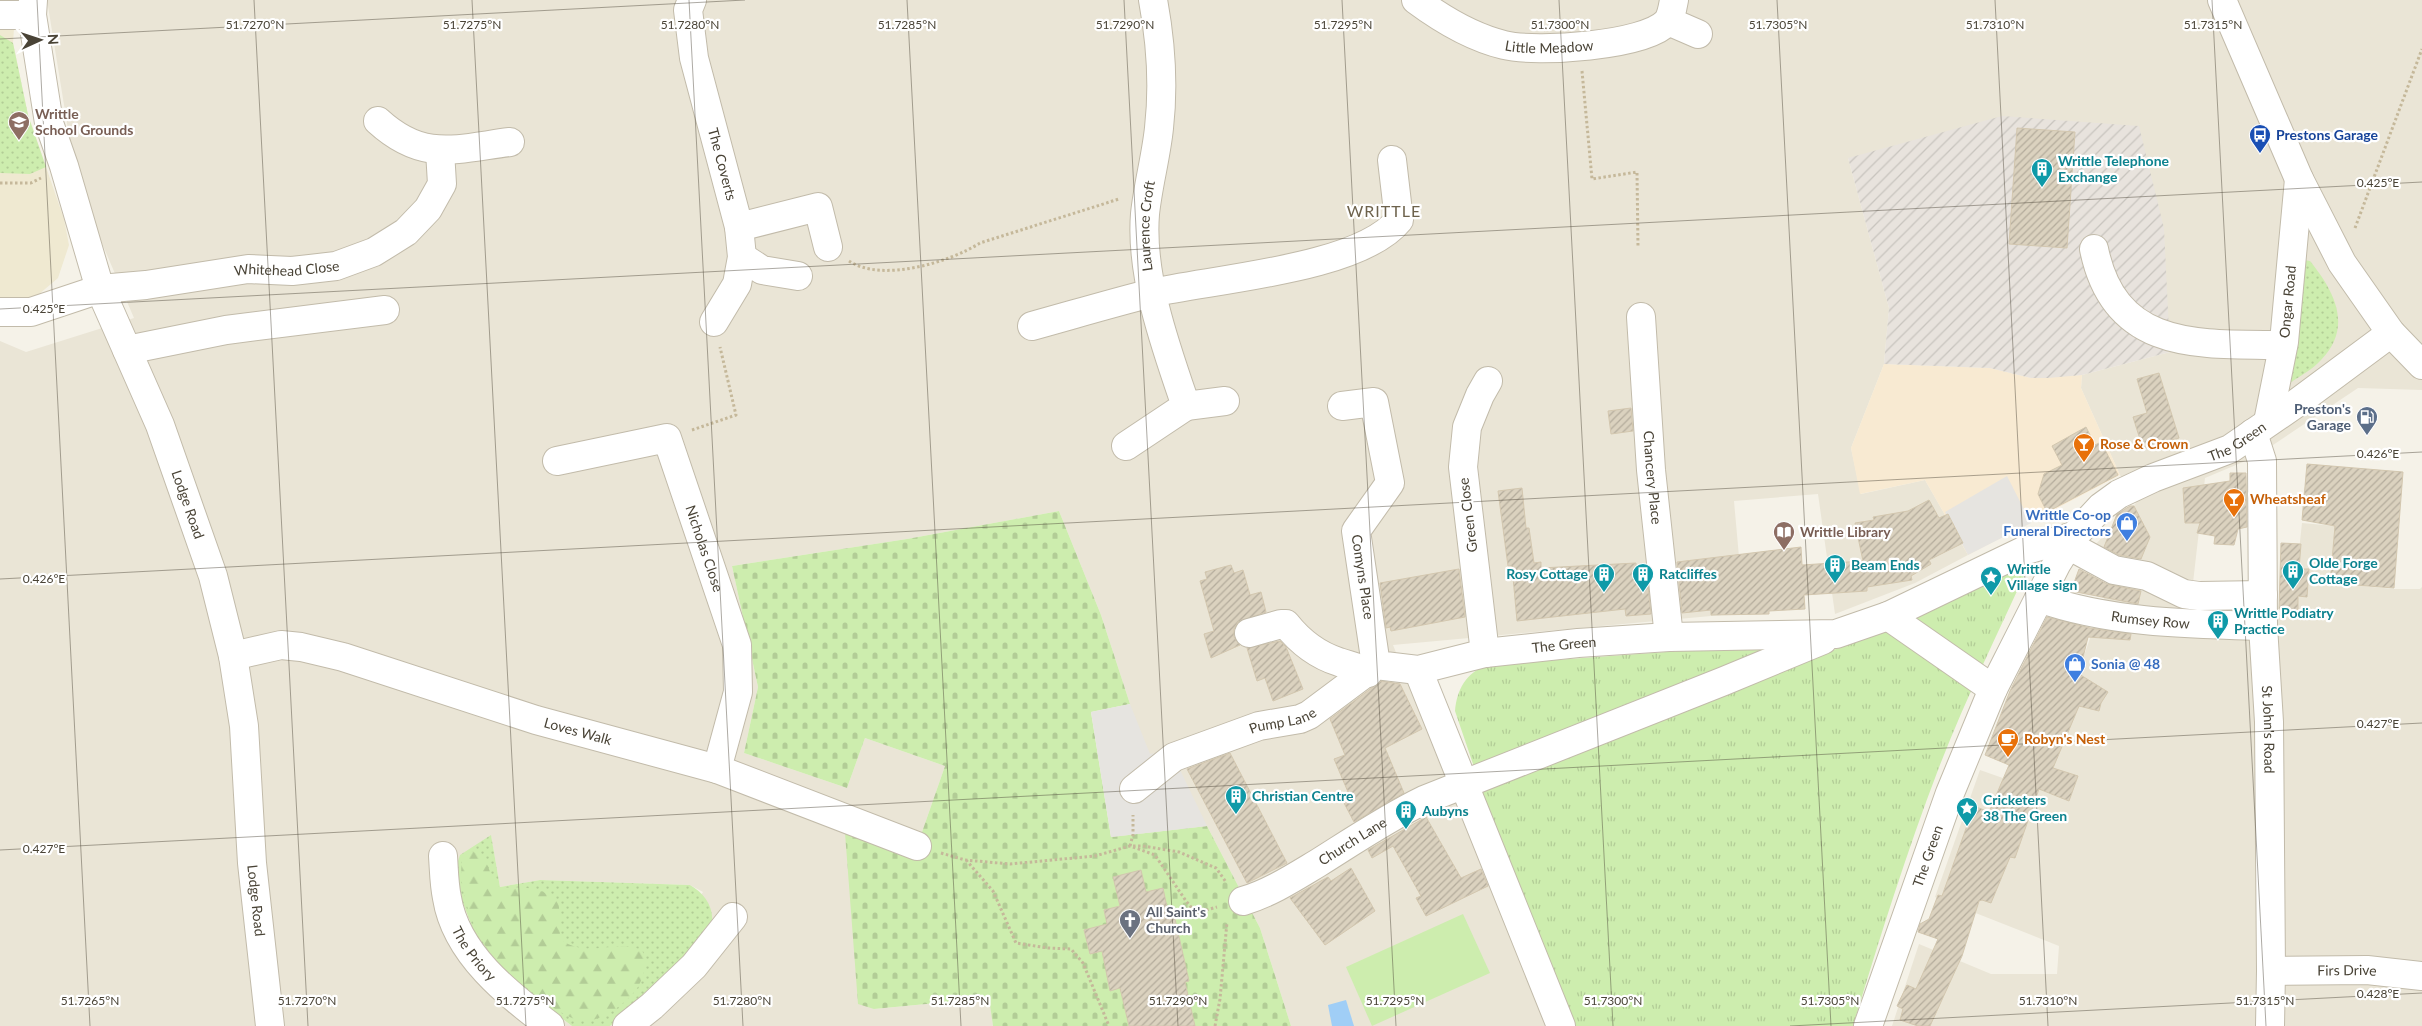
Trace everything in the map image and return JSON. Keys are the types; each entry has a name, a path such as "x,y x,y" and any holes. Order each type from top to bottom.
{"street":[{"name":"The Coverts","path":"692,0 688,10 694,58 740,227 742,256 737,284 714,322"},
{"name":"Laurence Croft","path":"1153,0 1160,37 1163,80 1159,129 1145,215 1146,254 1164,342 1186,406"},
{"name":"Little Meadow","path":"1416,0 1443,20 1472,35 1503,45 1533,49 1579,46 1636,38 1655,31 1671,10"},
{"name":"Ongar Road","path":"2222,0 2299,179 2342,263 2391,332 2422,365"},
{"path":"0,15 32,7"},
{"name":"Lodge Road","path":"32,7 49,124 64,166 100,289 160,425 213,576 233,656 244,726 252,863 270,1026"},
{"path":"1671,10 1698,34"},
{"path":"378,121 393,134 416,145 440,151 510,142"},
{"name":"Whitehead Close","path":"0,312 31,312 100,289 146,285 248,270 292,272 336,266 374,252 406,232 428,209 442,184 440,151"},
{"path":"1032,326 1153,293 1292,268 1346,252 1376,239 1391,231 1399,220 1392,160"},
{"name":"Ongar Road","path":"2260,428 2283,346 2299,179"},
{"path":"740,227 818,207 828,247"},
{"path":"2094,249 2097,267 2107,290 2115,302 2128,314 2155,331 2169,338 2197,344 2283,346"},
{"path":"742,256 762,270 798,276"},
{"path":"127,350 226,330 385,310"},
{"name":"Chancery Place","path":"1640,317 1651,470 1669,637"},
{"name":"The Green","path":"1868,1026 1950,792 1993,690 2039,598 2071,540 2101,507 2119,494 2153,478 2230,449 2294,405 2391,332"},
{"name":"Green Close","path":"1485,653 1462,466 1467,427 1480,395 1488,382"},
{"path":"1126,446 1186,406 1226,401"},
{"name":"Comyns Place","path":"1342,406 1374,402 1390,483 1356,531 1372,668"},
{"name":"St John's Road","path":"2260,428 2262,461 2262,595 2269,722 2270,1026"},
{"path":"557,460 667,438"},
{"name":"Nicholas Close","path":"667,438 737,645 738,692 716,769"},
{"path":"2071,540 2114,570 2147,576 2184,594 2205,596 2262,595"},
{"name":"The Green","path":"1465,786 1836,634 1888,616 2024,551 2071,540"},
{"name":"Rumsey Row","path":"2039,598 2063,607 2147,620 2174,623 2263,626"},
{"path":"1888,616 1993,690"},
{"path":"1248,633 1286,624 1316,653 1341,663 1372,668 1418,670 1561,1026"},
{"name":"The Green","path":"1418,670 1485,653 1578,643 1669,637 1836,634"},
{"name":"Loves Walk","path":"233,656 281,645 301,647 343,657 536,720 716,769 917,846"},
{"name":"Pump Lane","path":"1134,789 1178,755 1259,726 1300,719 1309,715 1372,668"},
{"name":"Church Lane","path":"1237,902 1261,896 1285,883 1396,814 1424,800 1465,786"},
{"name":"The Priory","path":"444,856 447,899 456,926 467,947 505,991 547,1025"},
{"path":"632,1024 694,966 733,917"},
{"name":"Firs Drive","path":"2271,971 2367,970 2422,976"}],"path":[{"path":"1579,46 1592,179 1637,172 1638,247"},
{"path":"2342,263 2422,49"},
{"path":"0,183 30,183 64,166"},
{"path":"828,247 853,264 872,270 907,270 962,254 980,243 1149,190"},
{"path":"667,438 736,415 714,322"},
{"path":"917,846 965,860 1010,864 1052,862 1095,856 1130,846 1179,852 1216,868 1233,892 1237,902 1224,932 1220,999 1215,1026"},
{"path":"1130,846 1155,855 1196,913 1237,902"},
{"path":"965,860 993,891 1016,942 1048,948 1071,949 1083,963 1109,1026"}],"shaded area":[{"name":"Writtle School Grounds","path":"0,0 16,0 13,43 28,115 64,219 69,245 58,278 38,295 12,301 0,298"},
{"path":"47,0 2422,0 2422,390 2358,388 2255,457 2205,478 2190,609 2292,615 2302,523 2335,526 2330,583 2394,589 2420,589 2422,587 2422,1026 1892,1026 1919,944 1991,974 2057,974 2059,946 1935,897 1980,770 2037,790 2116,564 2089,551 2136,503 2120,475 2081,388 2082,375 2170,352 1848,158 1889,308 1884,364 1851,448 1861,494 1925,480 1968,555 1915,583 1835,614 1818,494 1734,501 1744,613 1393,645 1547,1026 1291,1026 1260,928 1207,826 1111,837 1130,704 1101,615 1059,511 907,539 732,566 758,687 744,753 847,788 865,738 945,766 914,855 874,1009 990,998 993,1026 610,1026 621,1019 703,892 690,885 540,880 500,887 491,836 461,898 468,919 476,937 557,1015 572,1026 0,1026 0,341 26,352 134,318 77,185"},
{"path":"2002,116 2139,126 2164,228 2170,352 2082,375 2048,378 2031,378 1990,368 1884,364 1889,308 1848,158"},
{"path":"1884,364 1990,368 2031,378 2082,375 2081,388 2120,475 1968,555 1925,480 1860,494 1851,448"},
{"path":"2007,476 2031,523 1968,555 1945,512"},
{"path":"1130,704 1150,754 1171,751 1207,826 1111,837 1091,712"}],"green space":[{"path":"0,35 13,43 28,115 46,167 30,174 0,173"},
{"path":"2299,259 2310,261 2327,285 2337,310 2338,322 2331,348 2321,360 2290,383"},
{"path":"1059,511 1101,615 1130,704 1091,712 1111,837 1207,826 1260,928 1291,1026 993,1026 989,998 874,1009 858,1004 845,833 914,855 945,766 865,738 847,788 744,753 758,687 732,566 907,539"},
{"path":"2029,565 1970,692 1938,770 1893,897 1853,1026 1575,1026 1488,808 1455,711 1460,689 1468,677 1473,672 1487,665 1776,644 1787,669 1890,627 2021,566"},
{"path":"491,835 500,887 540,880 690,885 701,893 709,904 712,916 710,930 704,940 681,966 634,1008 610,1026 572,1026 519,986 488,954 476,937 461,898 456,867 460,855"},
{"path":"472,851 484,859 492,878 500,888 538,890 558,901 561,940 582,948 621,946 642,950 647,963 640,982 630,997 609,1013 594,1020 576,1020 563,1014 518,981 487,948 466,903 461,866 463,855"},
{"path":"1463,914 1490,973 1372,1026 1346,967"}],"water":[{"path":"1346,1000 1354,1026 1332,1026 1328,1005"}],"building":[{"name":"Writtle Telephone Exchange","path":"2017,128 2075,132 2067,248 2009,244"},
{"path":"2159,373 2179,438 2143,449 2133,417 2147,413 2137,379"},
{"path":"1631,408 1633,431 1611,434 1608,411"},
{"name":"Rose & Crown","path":"2086,427 2095,445 2101,442 2118,475 2047,512 2038,494 2044,474 2062,465 2052,446"},
{"path":"2307,464 2403,472 2394,588 2330,583 2335,526 2302,520"},
{"path":"2230,473 2246,473 2247,527 2238,529 2234,545 2214,544 2215,536 2197,533 2200,523 2185,523 2183,488 2230,481"},
{"path":"1522,488 1526,528 1529,528 1534,563 1541,562 1541,568 1636,563 1636,567 1646,566 1651,614 1626,616 1625,609 1517,621 1512,566 1508,566 1498,491"},
{"path":"1929,500 1939,518 1948,514 1963,543 1929,560 1931,564 1911,576 1912,580 1867,587 1867,591 1804,595 1805,609 1769,611 1769,614 1711,615 1711,610 1682,613 1677,562 1801,547 1802,565 1863,561 1855,523 1874,520 1873,517 1908,511"},
{"name":"Writtle Co-op Funeral Directors","path":"2130,506 2134,506 2150,537 2141,559 2119,555 2104,547 2117,514"},
{"name":"Olde Forge Cottage","path":"2281,543 2301,544 2299,569 2309,569 2307,597 2298,596 2298,610 2279,609"},
{"path":"1231,565 1234,573 1243,570 1250,595 1261,592 1266,612 1238,622 1234,629 1234,637 1240,645 1211,658 1204,634 1214,631 1200,581 1207,579 1205,572"},
{"path":"1459,569 1465,617 1391,631 1390,627 1386,628 1380,583"},
{"path":"2079,569 2107,584 2141,591 2138,604 2071,591"},
{"path":"2047,617 2090,628 2131,634 2130,640 2088,637 2079,674 2108,692 2101,703 2099,711 2079,706 2053,768 2078,776 2069,801 2039,789 2015,858 2010,857 1991,903 1979,901 1962,956 1930,1026 1918,1026 1900,1020 1903,1009 1897,1006 1907,985 1916,989 1938,939 1918,932 1920,924 1929,919 1938,895 1942,896 1974,806 1989,812 2009,765 1985,755 2010,691"},
{"path":"1280,641 1286,647 1303,689 1273,701 1265,678 1257,681 1247,648"},
{"path":"1381,681 1400,684 1422,729 1385,748 1404,793 1354,822 1344,803 1351,799 1334,759 1345,755 1330,719"},
{"name":"Christian Centre","path":"1230,753 1287,863 1247,883 1187,769"},
{"path":"1426,817 1461,878 1481,869 1488,886 1426,916 1416,898 1421,896 1393,846 1372,858 1368,850"},
{"path":"1351,868 1375,911 1325,945 1290,898 1328,877 1331,881"},
{"name":"All Saint's Church","path":"1141,870 1146,892 1163,888 1168,912 1173,910 1189,981 1185,982 1195,1026 1129,1026 1120,988 1110,991 1102,951 1090,954 1084,930 1107,924 1104,910 1120,906 1113,877"}],"place":[{"name":"Writtle School Grounds","path":"19,141"},
{"name":"Prestons Garage","path":"2260,154"},
{"name":"Writtle Telephone Exchange","path":"2042,188"},
{"name":"Preston's Garage","path":"2367,436"},
{"name":"Rose & Crown","path":"2084,463"},
{"name":"Wheatsheaf","path":"2234,518"},
{"name":"Writtle Co-op Funeral Directors","path":"2127,542"},
{"name":"Writtle Library","path":"1784,551"},
{"name":"Beam Ends","path":"1835,584"},
{"name":"Olde Forge Cottage","path":"2293,590"},
{"name":"Rosy Cottage","path":"1604,593"},
{"name":"Ratcliffes","path":"1643,593"},
{"name":"Writtle Village sign","path":"1991,596"},
{"name":"Writtle Podiatry Practice","path":"2218,640"},
{"name":"Sonia @ 48","path":"2075,683"},
{"name":"Robyn's Nest","path":"2008,758"},
{"name":"Christian Centre","path":"1236,815"},
{"name":"Cricketers 38 The Green","path":"1967,827"},
{"name":"Aubyns","path":"1406,830"},
{"name":"All Saint's Church","path":"1130,939"}],"district":[{"name":"WRITTLE","path":"1384,211"}]}
